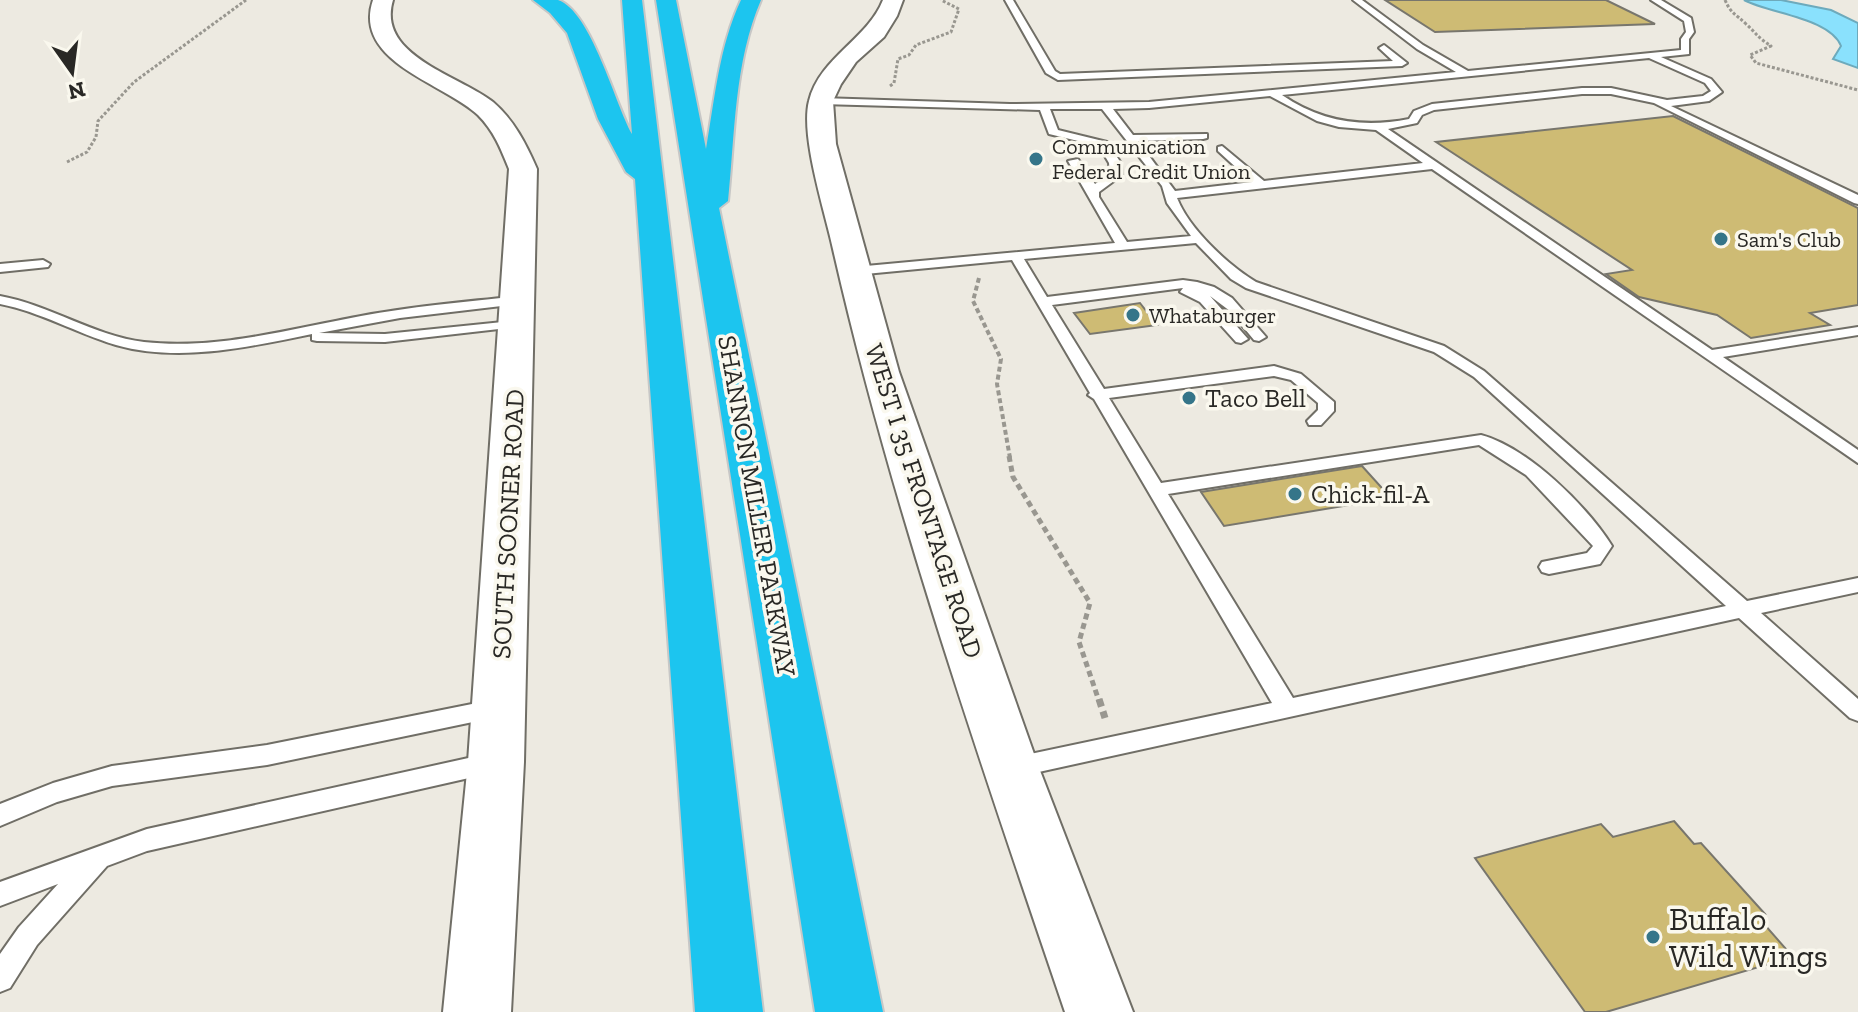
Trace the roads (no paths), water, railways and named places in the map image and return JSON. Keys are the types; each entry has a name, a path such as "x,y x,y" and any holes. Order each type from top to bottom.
{"highway":[{"path":"543,0 567,17 587,51 607,111 650,191"},
{"path":"632,0 729,1012"},
{"name":"SHANNON MILLER PARKWAY","path":"666,0 849,1012"},
{"path":"708,235 733,53 751,0"}],"street":[{"name":"SOUTH SOONER ROAD","path":"383,0 378,21 383,36 394,50 409,63 482,105 500,122 514,143 523,169 496,762 477,1012"},
{"path":"821,101 839,68 876,32 893,0"},
{"name":"WEST I 35 FRONTAGE ROAD","path":"821,101 823,144 880,372 1011,768 1099,1012"}],"lane":[{"path":"1009,0 1051,73 1058,77 1402,63 1384,48 1420,47"},
{"path":"1357,0 1420,47 1467,74"},
{"path":"821,101 1106,107 1686,52 1685,39 1690,32 1688,20 1655,0"},
{"path":"1651,56 1708,81 1717,92 1705,99 1654,101"},
{"path":"1271,92 1292,109 1314,118 1337,125 1379,127 1413,121 1418,113 1432,107 1611,91 1654,101 1858,200"},
{"path":"1044,107 1053,132 1093,191 1093,197 1124,247"},
{"path":"1106,107 1168,186 1199,239 1236,276 1251,285 1439,349 1479,374 1858,712"},
{"path":"1379,127 1858,458"},
{"path":"1053,132 1103,144 1115,163 1116,175 1093,191"},
{"path":"1131,138 1203,136"},
{"path":"1222,149 1262,185"},
{"path":"1171,195 1435,165"},
{"path":"855,271 1199,239"},
{"path":"1017,258 1096,395 1287,708"},
{"path":"0,268 43,264"},
{"path":"1044,305 1183,284 1206,287 1221,294 1259,337"},
{"path":"1044,305 1190,292 1205,299 1241,339"},
{"path":"0,300 41,308 93,335 147,346 225,344 282,337 385,316 518,312"},
{"path":"282,337 385,338 518,312"},
{"path":"1710,355 1858,331"},
{"path":"1096,395 1274,371 1296,377 1326,402 1326,411 1315,421"},
{"path":"1154,490 1481,440 1504,448 1578,517 1603,546 1593,559 1549,567"},
{"path":"1011,768 1858,585"},
{"path":"0,815 53,793 112,776 267,755 499,707"},
{"path":"0,894 147,840 496,762"},
{"path":"0,978 28,936 100,857"}],"water":[{"path":"1744,0 1781,0 1831,10 1858,23 1858,68 1833,59 1841,46 1825,29"}],"place":[{"name":"Communication Federal Credit Union","path":"1036,159"},
{"name":"Sam's Club","path":"1721,239"},
{"name":"Whataburger","path":"1133,315"},
{"name":"Taco Bell","path":"1189,398"},
{"name":"Chick-fil-A","path":"1295,494"},
{"name":"Buffalo Wild Wings","path":"1653,937"}]}
